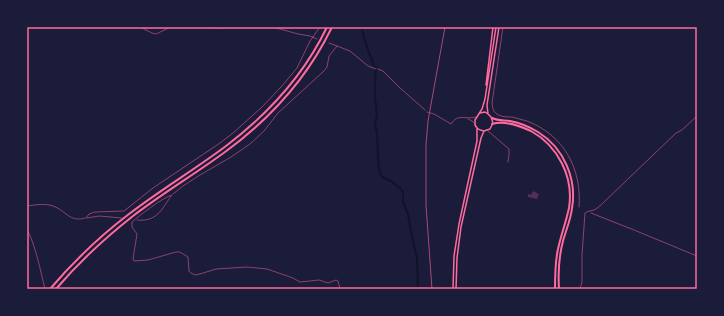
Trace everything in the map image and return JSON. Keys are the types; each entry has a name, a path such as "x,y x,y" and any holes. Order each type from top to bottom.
{"highway":[{"path":"50,289 76,260 115,224 150,198 220,151 262,115 280,97 299,73 316,49 327,27"},
{"path":"56,289 86,257 117,229 148,205 226,152 265,119 300,79 319,51 332,27"},
{"path":"486,131 477,128 475,125 475,120 484,104 494,27"},
{"path":"488,114 487,105 498,27"},
{"path":"480,113 483,112 488,114 496,120 519,123 540,133 558,150 565,161 569,170 573,188 573,201 560,256 558,272 559,289"},
{"path":"456,289 457,258 462,219 480,140 486,131 491,128 492,118"},
{"path":"492,124 498,123 514,125 528,130 544,140 554,150 566,171 569,187 569,202 557,255 555,289"},
{"path":"453,289 454,256 457,230 477,140 477,128"}],"street":[{"path":"140,27 155,34 158,34 171,27"},
{"path":"186,27 243,27"},
{"path":"273,27 317,39"},
{"path":"86,218 88,215 95,212 124,211 147,193 233,133 258,111 297,68 312,37 320,27"},
{"path":"503,27 492,104 495,113 520,119 536,126 544,130 559,143 571,160 577,175 579,194 578,208"},
{"path":"427,112 436,115 451,124 456,118 476,117"},
{"path":"580,289 582,282 585,213 595,209 604,202 676,133 682,130 697,116"},
{"path":"467,118 472,120 475,125"},
{"path":"486,131 492,134 509,149 508,162"},
{"path":"27,206 51,206 75,219 80,220 97,216 114,217 138,220 145,220 155,217 160,213 172,195 161,200 132,222 132,227 137,234 133,260 135,262 177,252 188,257 188,270 193,274 198,275 224,268 262,268 292,277 300,282 320,280 328,283 336,280 338,281 340,289"},
{"path":"27,229 36,254 45,289"}],"path":[{"path":"329,43 350,52 368,66 376,69"},
{"path":"378,69 383,71 427,112"},
{"path":"587,211 697,256"}],"building":[{"path":"533,191 539,194 537,199 528,197 528,194 531,195"}],"waterway":[{"path":"361,27 367,47 376,68 375,98 377,115 375,123 379,169 382,177 391,181 403,192 403,202 408,214 417,258 418,289"}],"railway":[{"path":"432,289 426,205 426,145 428,121 445,27"}]}
